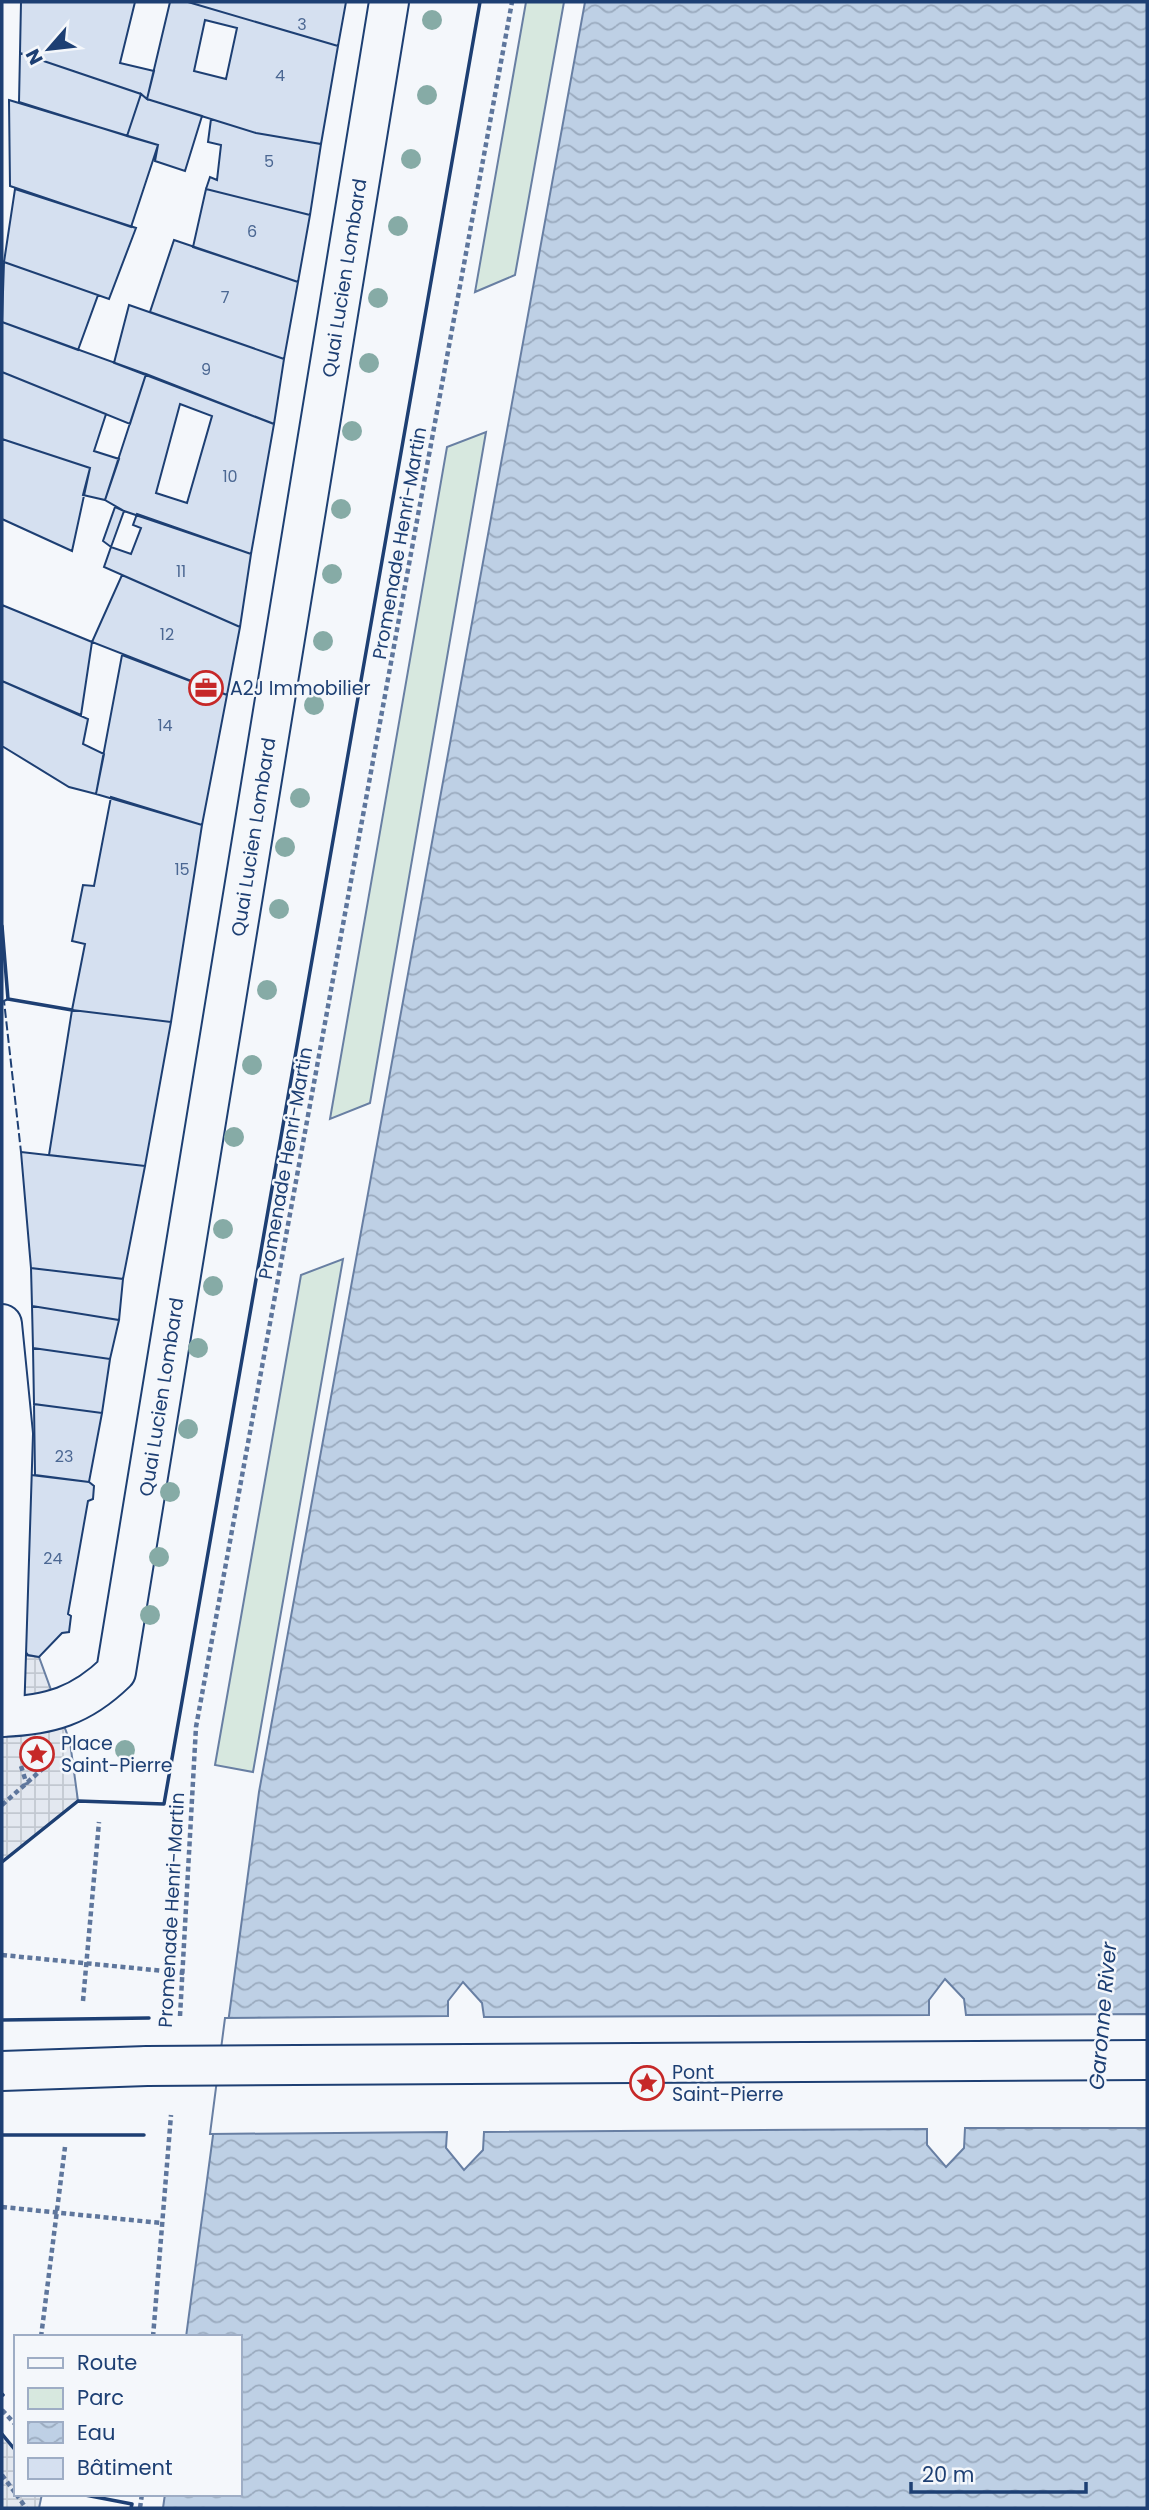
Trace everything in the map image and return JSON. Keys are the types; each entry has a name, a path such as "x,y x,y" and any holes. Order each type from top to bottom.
{"street":[{"name":"Quai Lucien Lombard","path":"3,1717 60,1710 95,1693 116,1672 389,2"},
{"path":"2,1324 13,1434 3,1717"},
{"path":"2,2071 147,2066 1147,2060"}],"path":[{"name":"Promenade Henri-Martin","path":"178,2028 184,1973 196,1727 512,2"},
{"path":"2,1805 27,1785"},
{"path":"83,2001 99,1822"},
{"path":"2,1955 184,1973"},
{"path":"153,2335 171,2112"},
{"path":"41,2335 65,2147"},
{"path":"2,2207 161,2223"},
{"path":"2,2410 14,2423"},
{"path":"2,2475 14,2491"}],"green space":[{"path":"526,2 564,2 515,275 475,292"},
{"path":"486,432 370,1103 330,1119 447,447"},
{"path":"343,1259 253,1772 215,1765 301,1275"}],"shaded area":[{"name":"Place Saint-Pierre","path":"2,1652 39,1657 70,1742 78,1801 2,1862"},
{"path":"2,2434 14,2449 14,2496 42,2496 39,2508 2,2508"}],"water":[{"name":"Garonne River","path":"585,2 1147,2 1147,2508 163,2508 165,2496 242,2496 242,2335 186,2335 259,1792"}],"pier":[{"name":"Pont Saint-Pierre","path":"945,1979 964,1999 966,2015 1147,2014 1147,2128 965,2128 964,2148 946,2167 927,2145 927,2129 484,2132 483,2150 464,2170 446,2148 447,2132 210,2134 225,2018 448,2016 448,2001 463,1982 482,2003 484,2017 929,2015 929,2000"}],"building":[{"path":"21,2 135,2 120,63 154,71 147,99 141,94 20,53"},
{"path":"170,2 188,2 338,46 321,144 256,133 147,99","holes":["205,20 237,28 226,79 194,71"]},
{"path":"188,2 346,2 338,46"},
{"path":"20,53 141,94 127,136 19,102"},
{"path":"141,94 147,99 202,116 185,171 155,161 158,145 127,136"},
{"path":"9,100 158,145 131,227 10,186"},
{"path":"211,119 256,133 321,144 310,215 206,189 210,177 217,180 221,145 208,142"},
{"path":"15,189 136,228 109,299 4,262"},
{"path":"206,189 310,215 298,282 193,247"},
{"path":"174,240 298,282 284,359 150,312"},
{"path":"4,262 98,295 78,350 2,322"},
{"path":"129,305 284,359 274,424 114,363"},
{"path":"2,322 146,374 130,424 2,372"},
{"path":"2,372 106,414 94,451 119,459 105,500 83,495 90,468 2,439"},
{"path":"146,374 274,424 251,554 124,511 105,500","holes":["180,404 212,416 187,503 156,493"]},
{"path":"2,439 90,468 72,551 2,519"},
{"path":"115,507 124,511 111,547 103,541"},
{"path":"137,514 251,554 240,627 104,567 111,547 131,554 141,528 133,525"},
{"path":"122,575 240,627 227,695 92,642"},
{"path":"2,605 92,642 81,715 2,681"},
{"path":"122,655 227,695 202,825 96,794"},
{"path":"2,681 88,719 83,744 104,754 96,794 69,787 2,746"},
{"path":"111,797 202,825 171,1022 72,1010 85,944 72,941 83,885 94,886"},
{"path":"72,1010 171,1022 145,1166 49,1155"},
{"path":"21,1152 145,1166 123,1279 31,1268"},
{"path":"31,1268 123,1279 119,1320 32,1306"},
{"path":"32,1306 119,1320 110,1359 33,1348"},
{"path":"33,1348 110,1359 102,1413 34,1404"},
{"path":"34,1404 102,1413 89,1482 35,1475"},
{"path":"31,1475 89,1482 94,1486 93,1499 88,1501 68,1614 71,1616 69,1632 62,1633 39,1657 28,1655 23,1649"}],"fence":[{"path":"8,999 4,1001 21,1152"}],"wall":[{"path":"2,1862 78,1801 164,1804 480,2"},
{"path":"2,926 8,999 72,1010"},
{"path":"2,2020 149,2018"},
{"path":"2,2135 144,2135"},
{"path":"2,2434 14,2449"},
{"path":"90,2496 132,2504 131,2508"}],"place":[{"name":"A2J Immobilier","path":"206,688"},
{"name":"Place Saint-Pierre","path":"37,1754"},
{"name":"Pont Saint-Pierre","path":"647,2083"}]}
